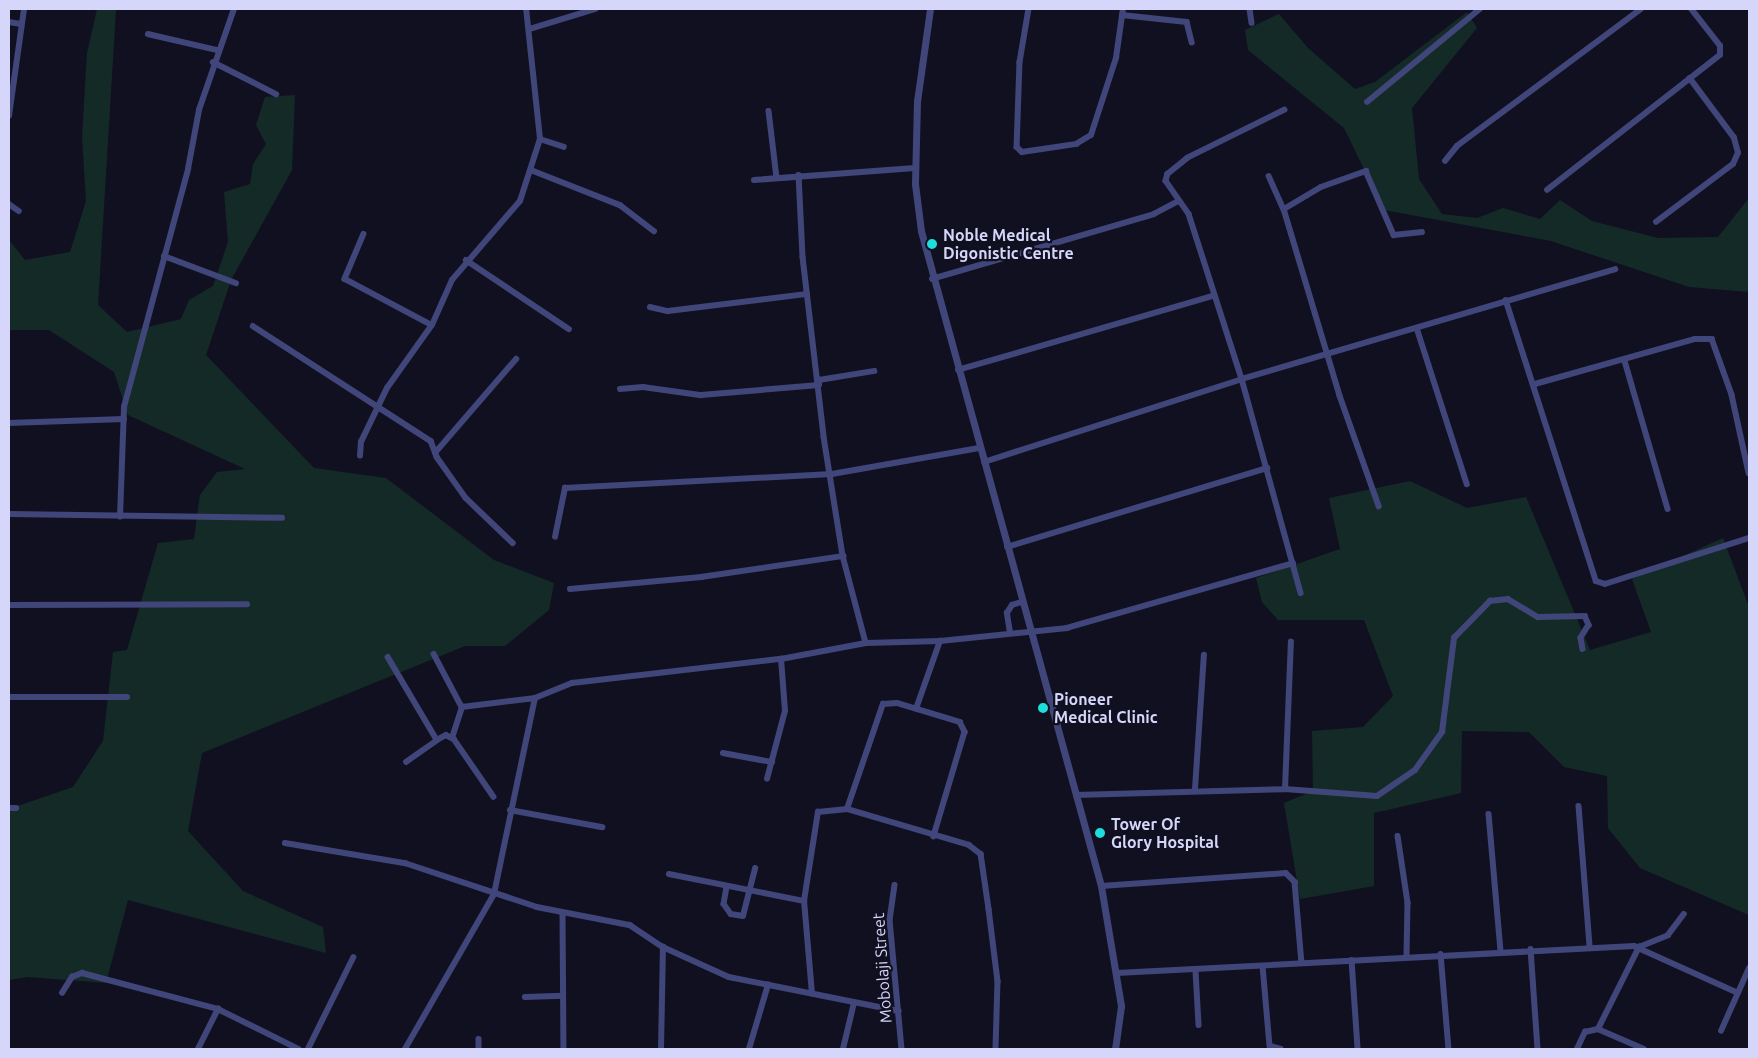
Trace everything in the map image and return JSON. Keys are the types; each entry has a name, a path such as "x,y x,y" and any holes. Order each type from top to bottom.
{"street":[{"path":"9,116 24,9"},
{"path":"120,517 124,420 213,62 234,9"},
{"path":"360,456 360,442 381,406 387,388 432,325 466,260 512,215 531,170 540,139 530,29 526,9"},
{"path":"530,29 594,9"},
{"path":"930,9 917,101 915,168 917,208 932,279 1101,886 1121,1006 1116,1049"},
{"path":"1029,9 1020,62 1017,147 1022,152 1089,138 1116,58 1122,12 1187,22 1192,42"},
{"path":"1250,9 1252,22"},
{"path":"1367,102 1480,9"},
{"path":"1445,161 1456,146 1641,9"},
{"path":"1546,190 1690,79 1722,50 1691,9"},
{"path":"9,22 21,24"},
{"path":"148,34 217,50"},
{"path":"213,62 276,94"},
{"path":"1656,222 1733,164 1738,153 1734,138 1690,79"},
{"path":"1285,110 1174,169 1166,182 1189,214 1213,296 1242,379 1301,594"},
{"path":"769,111 777,178"},
{"path":"540,139 564,147"},
{"path":"754,180 799,175 915,168"},
{"path":"531,170 620,205 654,231"},
{"path":"1284,209 1321,187 1366,170 1394,235 1422,232"},
{"path":"799,175 807,294 843,556 866,643"},
{"path":"1269,176 1284,209 1327,355 1379,506"},
{"path":"932,279 1154,214 1178,201"},
{"path":"9,204 19,212"},
{"path":"364,234 345,279 432,325"},
{"path":"164,256 236,283"},
{"path":"466,260 569,328"},
{"path":"984,462 1242,379 1615,269"},
{"path":"650,307 668,311 807,294"},
{"path":"958,370 1213,296"},
{"path":"1506,300 1535,384 1566,498 1590,572 1598,583 1605,584 1749,538"},
{"path":"253,326 381,406 431,441 435,453 466,498 513,543"},
{"path":"1417,328 1467,484"},
{"path":"1535,384 1625,361 1703,338 1716,342 1749,473"},
{"path":"435,453 516,358"},
{"path":"1625,361 1668,509"},
{"path":"819,385 820,380 874,371"},
{"path":"620,389 643,387 701,395 819,385"},
{"path":"9,423 124,420"},
{"path":"555,538 565,488 832,474 979,448"},
{"path":"1007,547 1267,468"},
{"path":"9,514 282,518"},
{"path":"570,589 701,577 843,556"},
{"path":"462,707 535,698 572,684 781,659 866,643 940,641 1067,628 1293,563"},
{"path":"1076,795 1195,789 1285,789 1377,796 1415,770 1442,732 1454,638 1490,601 1508,600 1538,617 1585,616 1589,624 1581,636 1583,649"},
{"path":"1010,633 1007,613 1012,605 1022,602"},
{"path":"9,605 247,604"},
{"path":"916,709 940,641"},
{"path":"1285,789 1291,642"},
{"path":"434,654 462,707 452,738"},
{"path":"1195,789 1204,655"},
{"path":"388,657 437,740"},
{"path":"767,779 785,711 781,659"},
{"path":"9,696 127,697"},
{"path":"405,1049 494,894 510,810 535,698"},
{"path":"847,809 880,708 888,702 960,722 965,728 934,836"},
{"path":"406,762 437,740 452,738"},
{"path":"452,738 494,797"},
{"path":"723,753 772,762"},
{"path":"1579,806 1590,947"},
{"path":"9,808 16,808"},
{"path":"812,994 804,901 816,814 823,809 847,809 976,848 982,859 998,982 996,1049"},
{"path":"510,810 602,826"},
{"path":"1489,814 1501,951"},
{"path":"1398,836 1408,902 1407,956"},
{"path":"285,842 405,863 494,894 564,913 630,925 663,946 729,977 899,1011"},
{"path":"727,887 724,904 731,914 743,916 755,869"},
{"path":"1101,886 1286,873 1295,882 1302,963"},
{"path":"669,874 750,892 804,901"},
{"name":"Mobolaji Street","path":"894,885 890,920 902,1049"},
{"path":"564,913 562,996 564,1049"},
{"path":"1117,973 1196,971 1531,949 1639,947 1668,934 1684,914"},
{"path":"661,1049 663,946"},
{"path":"1639,947 1738,992"},
{"path":"1598,1029 1639,947"},
{"path":"1531,949 1538,1049"},
{"path":"1441,954 1449,1049"},
{"path":"308,1049 353,958"},
{"path":"1352,960 1358,1049"},
{"path":"1263,966 1270,1046 1281,1049"},
{"path":"1721,1031 1749,968"},
{"path":"1196,971 1199,1025"},
{"path":"62,993 72,977 82,974 218,1009 299,1049"},
{"path":"749,1049 768,985"},
{"path":"525,997 562,996"},
{"path":"843,1049 854,1003"},
{"path":"198,1049 218,1009"},
{"path":"1577,1049 1585,1032 1598,1029 1644,1049"},
{"path":"479,1039 479,1049"}],"green space":[{"path":"97,9 116,10 98,305 127,332 181,319 189,300 213,286 228,242 224,192 250,184 253,164 266,144 256,125 265,97 295,95 292,170 231,280 206,355 314,468 386,478 494,560 554,583 549,610 505,646 465,646 202,753 188,831 243,891 323,927 326,953 128,900 106,983 28,977 9,980 9,809 73,787 103,741 113,652 127,650 158,543 194,539 200,495 217,472 245,469 128,415 114,372 49,330 9,330 9,240 25,260 70,252 86,201 82,137 87,53"},
{"path":"1467,12 1477,28 1412,108 1419,179 1442,214 1477,218 1503,208 1540,219 1560,200 1592,221 1658,238 1718,237 1749,198 1749,292 1689,287 1551,241 1384,210 1344,128 1248,50 1245,30 1279,14 1308,48 1355,89 1375,82"},
{"path":"1410,481 1467,508 1526,497 1590,650 1651,632 1632,579 1723,538 1749,607 1749,915 1640,868 1608,828 1607,776 1564,767 1529,732 1462,731 1461,793 1374,813 1374,886 1300,899 1284,803 1313,791 1312,731 1363,727 1393,696 1364,620 1278,620 1262,602 1256,578 1340,549 1329,498"}],"place":[{"name":"Noble Medical Digonistic Centre","path":"932,244"},
{"name":"Pioneer Medical Clinic","path":"1043,708"},
{"name":"Tower Of Glory Hospital","path":"1100,833"}]}
